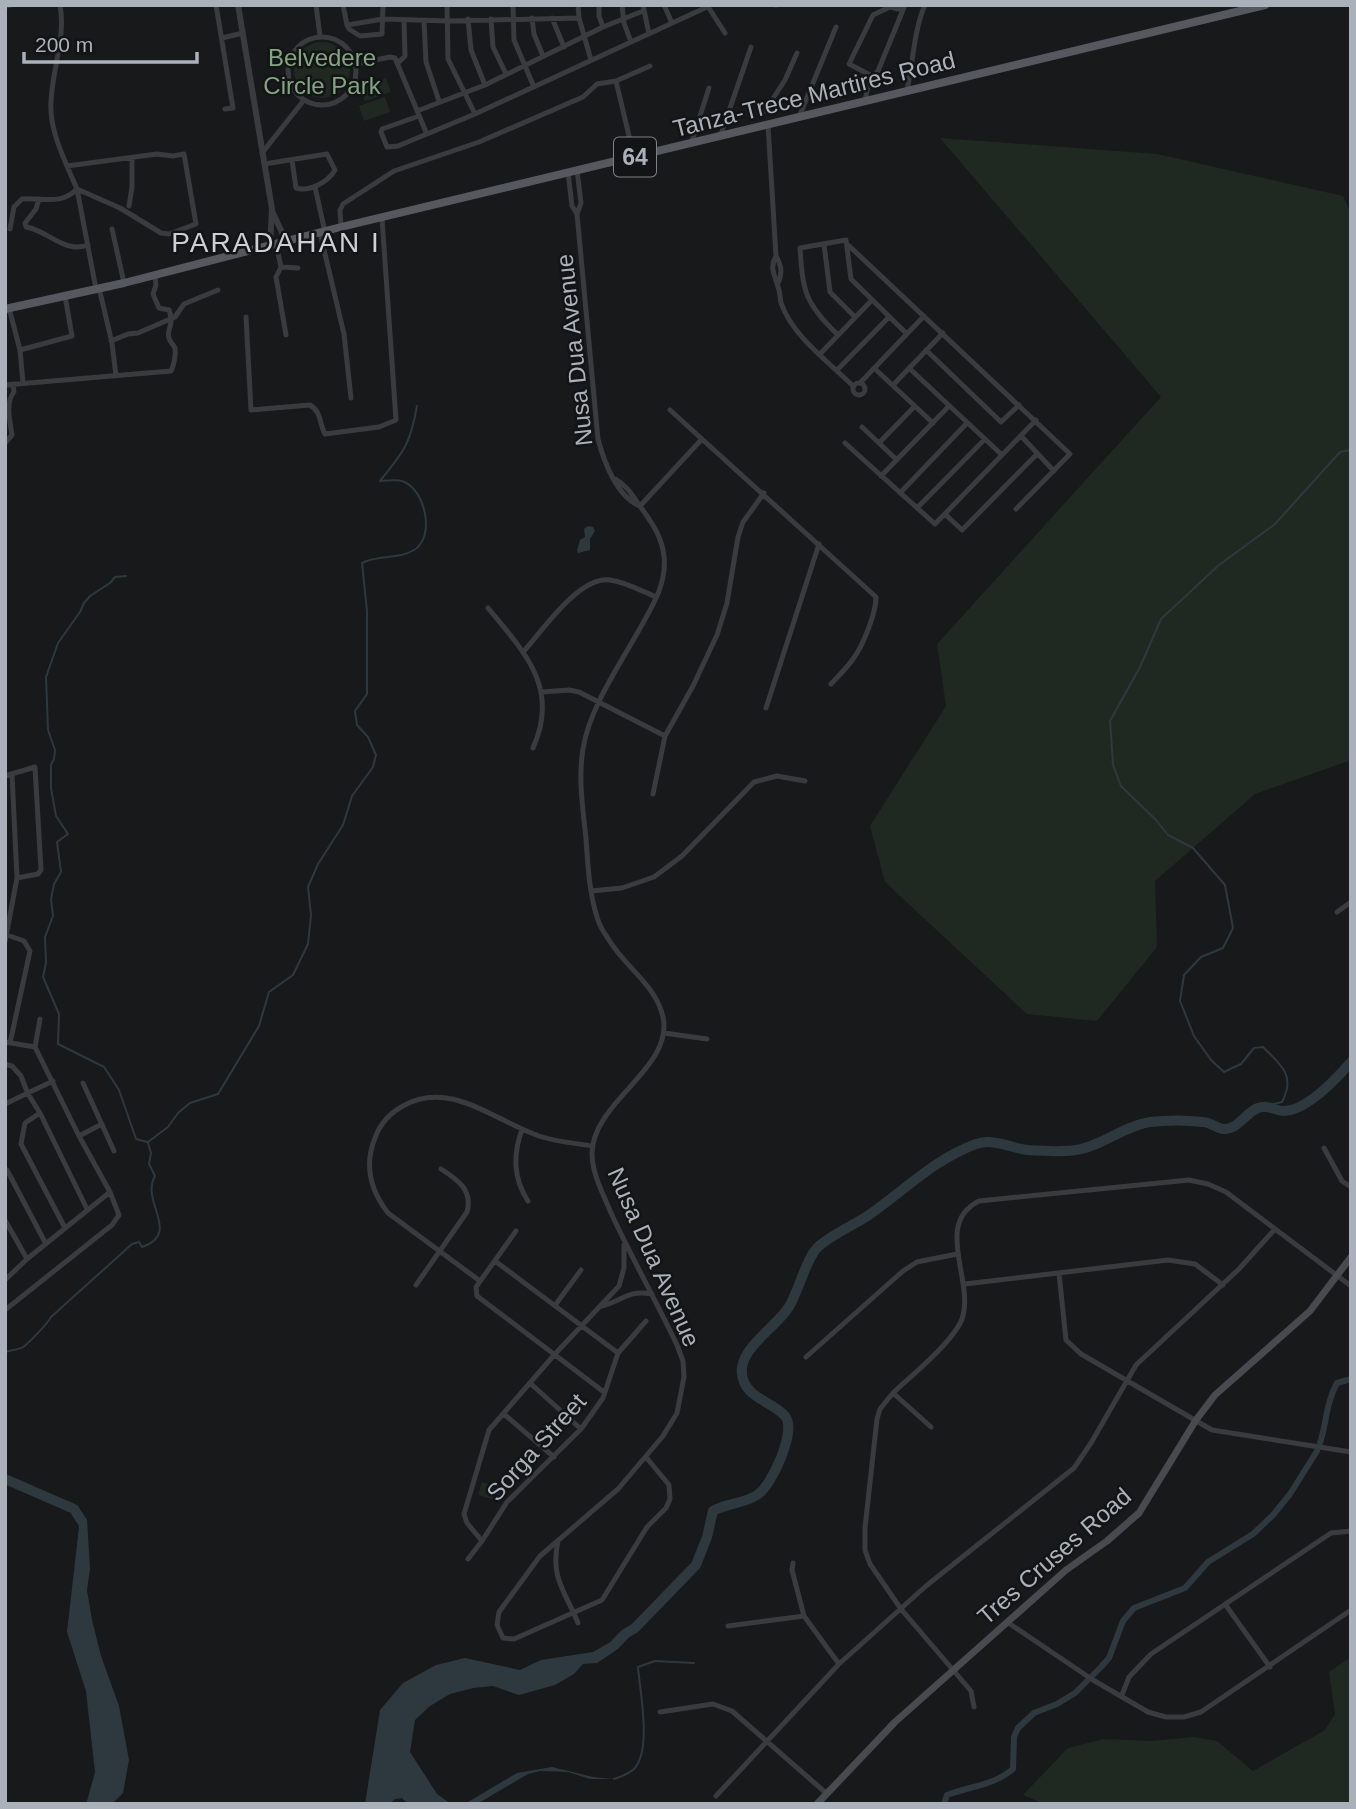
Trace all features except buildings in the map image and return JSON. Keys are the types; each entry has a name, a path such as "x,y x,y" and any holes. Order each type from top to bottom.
{"main road":[{"name":"Tanza-Trece Martires Road","path":"7,309 124,283 341,227 1265,5"},
{"name":"Tres Cruses Road","path":"817,1804 895,1722 1066,1570 1107,1541 1139,1513 1196,1420 1215,1395 1310,1311 1351,1258"}],"street":[{"path":"60,5 58,60 50,103 57,140 77,189 96,289 100,292 111,341 116,376"},
{"path":"216,5 233,108 225,109"},
{"path":"238,5 272,209 273,245 281,267 276,277 286,335"},
{"path":"316,5 320,36"},
{"path":"343,5 349,29 360,36 382,34 383,5"},
{"path":"447,5 448,58 475,114"},
{"path":"513,5 514,40 534,87"},
{"path":"578,5 591,60"},
{"path":"599,5 603,27"},
{"path":"622,5 623,19 631,42"},
{"path":"664,5 672,23"},
{"path":"688,5 694,13"},
{"path":"907,90 917,26 925,5"},
{"path":"649,34 643,8 485,85 439,101 382,129 384,141 390,148 475,114 649,34 707,6 725,33"},
{"path":"864,101 869,81 878,71 904,8 890,7 873,15 849,64 872,76"},
{"path":"532,18 534,34 543,56"},
{"path":"552,18 564,47"},
{"path":"347,25 383,19 447,21 579,18"},
{"path":"468,19 471,50 485,85"},
{"path":"491,19 493,47 506,74"},
{"path":"398,63 405,56 404,20"},
{"path":"360,36 363,21"},
{"path":"424,21 426,62 439,101"},
{"path":"799,117 836,27"},
{"path":"222,38 243,33"},
{"path":"320,36 335,38 343,43 350,50 356,64 354,85 340,100 320,105 304,100 289,80 289,61 296,49 320,36"},
{"path":"720,137 751,47"},
{"path":"765,111 785,80 797,53"},
{"path":"356,64 395,58 426,132"},
{"path":"341,227 340,210 343,204 394,171 479,142 583,97 597,85 617,81 650,66"},
{"path":"617,81 634,157"},
{"path":"691,144 709,88"},
{"path":"262,153 304,100"},
{"path":"768,125 776,256 772,263 773,276 778,283 782,304 797,331 853,386 855,394 863,394 865,389 860,383"},
{"path":"67,166 157,154 184,154 196,224 169,234 162,233 120,208 77,189"},
{"path":"264,164 327,154 335,170 333,175 314,187 301,190 296,188 292,160"},
{"path":"129,206 132,159"},
{"name":"Nusa Dua Avenue","path":"573,171 581,203 577,214 598,439 605,461 615,479 636,497 639,506 656,528 664,555 663,577 656,597 600,702 586,734 581,766 580,784 591,891 597,919 610,943 659,1003 664,1020 664,1033 656,1054 607,1113 597,1130 592,1146 594,1172 624,1241 677,1345 683,1361 684,1377 677,1413 663,1436 618,1489 540,1556 499,1612 497,1626 503,1638 514,1639 574,1613"},
{"path":"314,187 340,310 351,398"},
{"path":"10,229 14,207 22,199 51,201 65,198 77,189"},
{"path":"39,199 36,209 24,223 26,227 44,232 66,246 80,248 88,245"},
{"path":"272,209 286,241"},
{"path":"246,317 251,410 310,405 316,408 325,434 379,427 396,421 382,218"},
{"path":"112,229 124,283"},
{"path":"838,335 814,310 807,297 800,248 846,240 847,244 1070,454 1016,509"},
{"path":"824,244 830,292 855,317"},
{"path":"847,244 851,279 907,334"},
{"path":"281,267 298,268"},
{"path":"5,385 167,372 173,368 175,348 169,341 168,334 172,318 169,310 159,308 153,294 155,275"},
{"path":"111,341 177,316 184,304 218,290"},
{"path":"20,350 72,336 65,296"},
{"path":"820,354 872,300"},
{"path":"7,309 20,350 23,383"},
{"path":"853,386 860,383 924,316"},
{"path":"837,370 890,317"},
{"path":"893,385 943,333"},
{"path":"926,350 1001,422 1019,405"},
{"path":"874,368 933,423"},
{"path":"909,368 1002,455"},
{"path":"5,443 12,435 9,407 10,397 14,392 13,384"},
{"path":"881,476 950,406"},
{"path":"879,443 915,407"},
{"path":"670,410 876,597 860,647 831,684"},
{"path":"845,443 935,524 1036,421"},
{"path":"900,493 967,423"},
{"path":"862,427 897,460"},
{"path":"1021,436 1054,471"},
{"path":"639,506 702,439"},
{"path":"917,508 985,439"},
{"path":"946,514 962,530 1037,454"},
{"path":"653,793 665,736 717,635 727,603 741,529 764,494"},
{"path":"766,708 819,544"},
{"path":"524,651 575,593 587,585 607,579 656,597"},
{"path":"488,608 524,651 536,673 542,692 542,721 533,748"},
{"path":"542,692 569,690 600,702 665,736"},
{"path":"5,776 35,766 41,870 38,874 17,878"},
{"path":"12,774 17,878 7,918 6,939 24,941 30,951 8,1042 35,1047"},
{"path":"591,891 622,887 654,877 682,856 754,782 777,776 805,781"},
{"path":"1337,912 1351,902"},
{"path":"5,1310 112,1225 118,1215 110,1192 35,1047 40,1019"},
{"path":"664,1033 707,1039"},
{"path":"5,1064 12,1066 21,1076 87,1209"},
{"path":"5,1104 53,1082"},
{"path":"83,1083 114,1151"},
{"path":"480,1281 388,1213 373,1189 369,1158 372,1144 382,1124 408,1103 442,1096 461,1101 522,1129 555,1140 592,1146"},
{"path":"40,1113 25,1123 21,1144 65,1228"},
{"path":"79,1136 102,1124"},
{"path":"522,1129 517,1145 516,1177 528,1201"},
{"path":"1324,1148 1342,1181 1351,1187"},
{"path":"6,1169 46,1244"},
{"path":"416,1285 467,1212 470,1202 459,1181 441,1170"},
{"path":"974,1707 971,1691 901,1609 870,1564 865,1550 866,1516 880,1409 957,1329 963,1316 965,1284 957,1254 959,1220 968,1206 979,1201 1189,1180 1226,1192 1351,1286"},
{"path":"5,1280 26,1259 110,1192"},
{"path":"5,1220 26,1259"},
{"path":"716,1796 839,1664 901,1609 1074,1468 1136,1364 1223,1285 1275,1229"},
{"path":"516,1231 480,1281 475,1294 604,1392"},
{"path":"482,1541 467,1523 464,1514 489,1430 582,1324 602,1306 609,1294 620,1286 624,1268 624,1241"},
{"path":"806,1357 903,1271 917,1262 957,1254"},
{"path":"965,1284 1168,1260 1195,1264 1223,1285"},
{"path":"495,1261 556,1304 618,1353"},
{"path":"556,1304 581,1270"},
{"path":"1059,1273 1066,1340 1081,1354 1212,1430 1351,1452"},
{"path":"620,1286 626,1294"},
{"path":"602,1306 614,1303 633,1292 652,1294"},
{"name":"Sorga Street","path":"468,1559 507,1502 554,1457 596,1410 618,1353 646,1321"},
{"path":"530,1383 581,1429"},
{"path":"893,1394 931,1427"},
{"path":"504,1414 554,1457"},
{"path":"574,1613 602,1600 647,1527 670,1499 669,1485 646,1457"},
{"path":"1122,1695 1129,1677 1150,1654 1331,1533 1351,1531"},
{"path":"558,1541 554,1559 556,1576 578,1623"},
{"path":"793,1563 792,1570 804,1616 839,1664"},
{"path":"1225,1604 1270,1667"},
{"path":"1007,1622 1093,1680 1148,1712 1166,1717 1184,1717 1201,1712 1351,1610"},
{"path":"727,1626 804,1616"},
{"path":"660,1712 713,1704 732,1711 826,1793"}],"green space":[{"name":"Belvedere Circle Park","path":"322,42 333,44 342,50 348,59 348,81 342,90 333,96 322,98 311,96 302,90 296,81 294,70 296,59 302,50 311,44"},
{"path":"386,78 391,92 365,101 360,87"},
{"path":"385,97 390,112 364,121 359,106"},
{"path":"940,138 1157,154 1343,196 1351,213 1351,760 1255,794 1155,881 1157,947 1097,1021 1027,1014 885,882 870,826 946,706 937,644 1161,397"},
{"path":"482,1482 502,1489 498,1501 478,1495"},
{"path":"1351,1657 1351,1804 1044,1804 1023,1795 1068,1748 1104,1739 1150,1741 1194,1737 1217,1741 1253,1771 1325,1730 1335,1714 1329,1672"}],"shaded area":[{"path":"588,526 595,531 590,539 590,550 578,553 580,540 585,537 584,529"},
{"path":"74,1509 87,1519 90,1569 87,1590 92,1620 101,1656 119,1706 129,1760 123,1793 112,1804 85,1804 95,1772 86,1691 67,1632 79,1527"},
{"path":"696,1565 618,1649 597,1663 583,1664 574,1674 555,1685 519,1695 493,1686 450,1694 430,1706 415,1720 410,1752 437,1794 451,1804 408,1804 402,1798 389,1804 365,1804 380,1710 403,1683 436,1665 465,1658 520,1670 541,1660 593,1652 635,1628"},
{"path":"552,1767 614,1779 590,1779 568,1772 540,1771 528,1774 477,1804 451,1804 468,1802 517,1773"}],"waterway":[{"path":"5,8 17,5"},
{"path":"148,1142 168,1127 190,1103 218,1094 259,1026 269,992 293,975 308,944 311,915 308,887 318,864 343,825 352,796 373,767 376,755 368,737 357,725 355,711 367,694 367,611 362,563 408,553 421,544 425,535 425,513 417,493 402,481 380,481 405,447 417,406"},
{"path":"1258,1108 1282,1102 1286,1093 1287,1077 1281,1065 1263,1047 1254,1048 1241,1064 1224,1072 1211,1060 1194,1036 1180,1001 1184,975 1201,957 1223,948 1233,928 1225,885 1193,848 1168,835 1121,786 1113,765 1110,721 1140,667 1161,619 1219,565 1275,524 1340,452 1351,450"},
{"path":"126,576 115,577 84,603 58,643 46,677 48,730 55,750 51,765 51,788 56,816 68,834 57,842 61,872 54,884 51,899 53,916 45,937 46,963 43,977 59,1014 58,1044 104,1067 119,1090 136,1139 147,1142"},
{"path":"616,1643 635,1628 696,1565 713,1511 757,1495 776,1470 785,1445 788,1423 785,1416 747,1388 742,1371 744,1360 749,1350 790,1305 813,1253 821,1244 866,1217 932,1167 976,1144 990,1142 1028,1150 1065,1151 1086,1148 1150,1122 1197,1121 1228,1129 1258,1108 1284,1111 1302,1106 1321,1092 1351,1062"},
{"path":"5,1352 25,1345 51,1317 132,1244 139,1242 142,1247 159,1234 160,1225 152,1196 155,1176 149,1164 151,1153 148,1143"},
{"path":"1320,1443 1333,1390 1337,1383 1351,1379"},
{"path":"944,1804 947,1795 989,1782 1013,1769 1014,1737 1018,1728 1034,1713 1075,1693 1101,1667 1109,1658 1123,1621 1134,1608 1185,1588 1208,1562 1253,1534 1290,1494 1317,1451"},
{"path":"5,1479 74,1509 81,1520"},
{"path":"614,1779 634,1769 642,1749 644,1735 638,1667 655,1661 694,1663"}],"district":[{"name":"PARADAHAN I","path":"276,242"}]}
